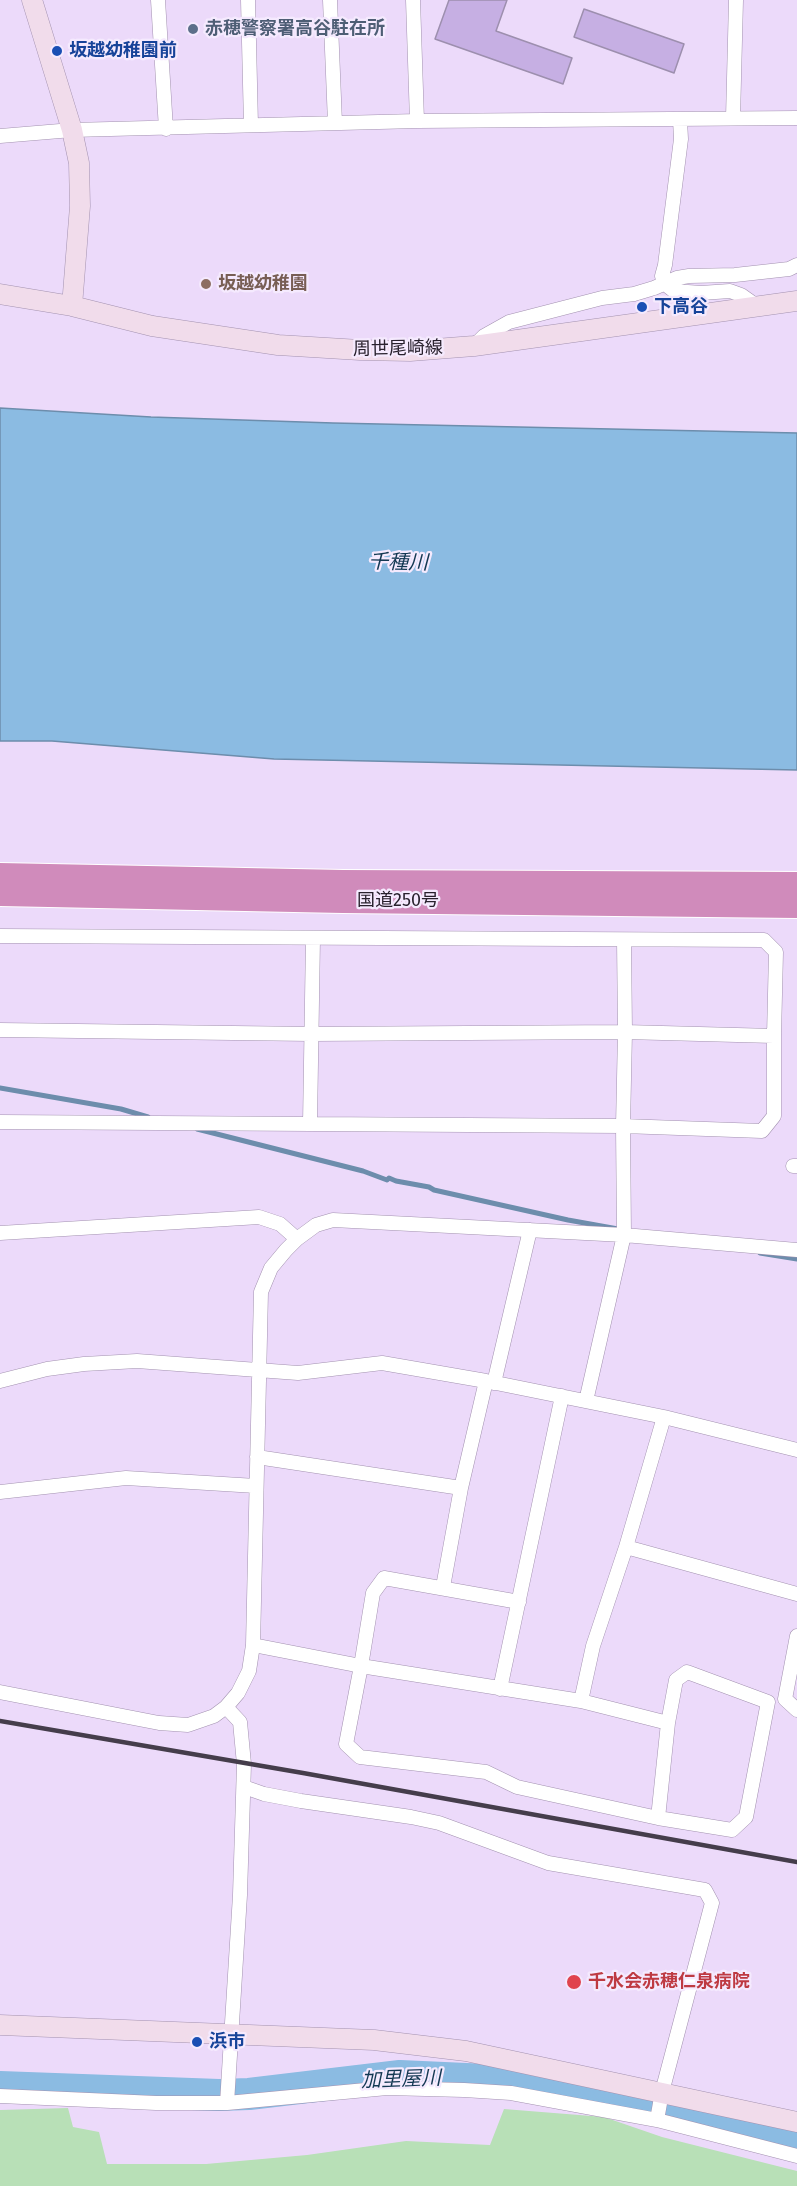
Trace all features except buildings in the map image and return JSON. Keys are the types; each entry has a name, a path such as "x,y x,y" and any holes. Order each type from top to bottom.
{"highway":[{"name":"国道250号","path":"0,875 354,882 797,884"},
{"name":"国道250号","path":"0,894 343,901 797,906"}],"street":[{"path":"32,0 72,130 79,163 80,206 72,306"},
{"path":"158,0 166,129"},
{"path":"248,0 251,126"},
{"path":"330,0 335,123"},
{"path":"413,0 417,121"},
{"path":"733,118 736,0"},
{"path":"0,136 72,130 417,121 797,118"},
{"path":"680,120 681,139 662,276 664,284 674,291 701,293 730,291 758,307"},
{"path":"474,346 484,336 509,322 602,298 634,294 689,276 735,276 789,269 797,265"},
{"name":"周世尾崎線","path":"0,294 72,306 152,326 278,345 410,351 474,346 797,301"},
{"path":"0,936 764,940 776,952 774,1116 762,1131 622,1126 0,1122"},
{"path":"310,1124 313,938"},
{"path":"586,1401 624,1235 622,1126 625,1032 624,940"},
{"path":"0,1030 311,1034 625,1032 774,1036"},
{"path":"0,1233 259,1217 280,1224 297,1239"},
{"path":"0,1692 159,1723 188,1725 214,1716 226,1707 238,1693 249,1671 253,1645 261,1292 271,1268 297,1239 316,1225 333,1220 530,1230 624,1235 797,1250"},
{"path":"443,1587 462,1488 530,1230"},
{"path":"0,1382 46,1369 137,1361 298,1372 382,1363 664,1417 797,1450"},
{"path":"500,1689 562,1396"},
{"path":"581,1701 593,1646 626,1547 664,1417"},
{"path":"257,1457 462,1488"},
{"path":"0,1492 126,1478 256,1486"},
{"path":"626,1547 797,1594"},
{"path":"519,1602 384,1578 373,1593 346,1744 360,1758 486,1772 517,1787 658,1818 732,1830 746,1817 768,1702"},
{"path":"785,1699 797,1636"},
{"path":"253,1645 361,1666 581,1701 668,1723"},
{"path":"658,1818 668,1723 676,1680 687,1672 768,1702 785,1699"},
{"path":"785,1699 797,1710"},
{"path":"226,1707 240,1722 244,1764 240,1895 227,2103"},
{"path":"244,1787 301,1801 411,1816 440,1823 548,1863 705,1890 712,1903 657,2117"},
{"path":"0,2025 374,2040 466,2051 661,2096 797,2122"},
{"path":"0,2096 133,2102 227,2103 387,2088 511,2093 657,2117 797,2156"}],"green space":[{"path":"68,2108 73,2127 99,2132 107,2164 206,2164 307,2155 406,2141 490,2145 504,2109 604,2117 662,2137 797,2171 797,2186 0,2186 0,2110"}],"water":[{"name":"千種川","path":"0,408 151,417 333,423 797,433 797,770 274,759 52,741 0,741"}],"waterway":[{"path":"0,1088 121,1109 148,1117"},
{"path":"197,1129 363,1171 387,1180 389,1178 568,1220 618,1229"},
{"path":"760,1253 797,1259"},
{"name":"加里屋川","path":"0,2087 219,2095 249,2094 400,2076 510,2081 535,2084 562,2093 623,2101 797,2139"}],"railway":[{"path":"0,1721 797,1862"}],"place":[{"name":"赤穂警察署高谷駐在所","path":"193,29"},
{"name":"坂越幼稚園前","path":"57,51"},
{"name":"坂越幼稚園","path":"206,284"},
{"name":"下高谷","path":"642,307"},
{"name":"千水会赤穂仁泉病院","path":"574,1982"},
{"name":"浜市","path":"197,2042"}]}
